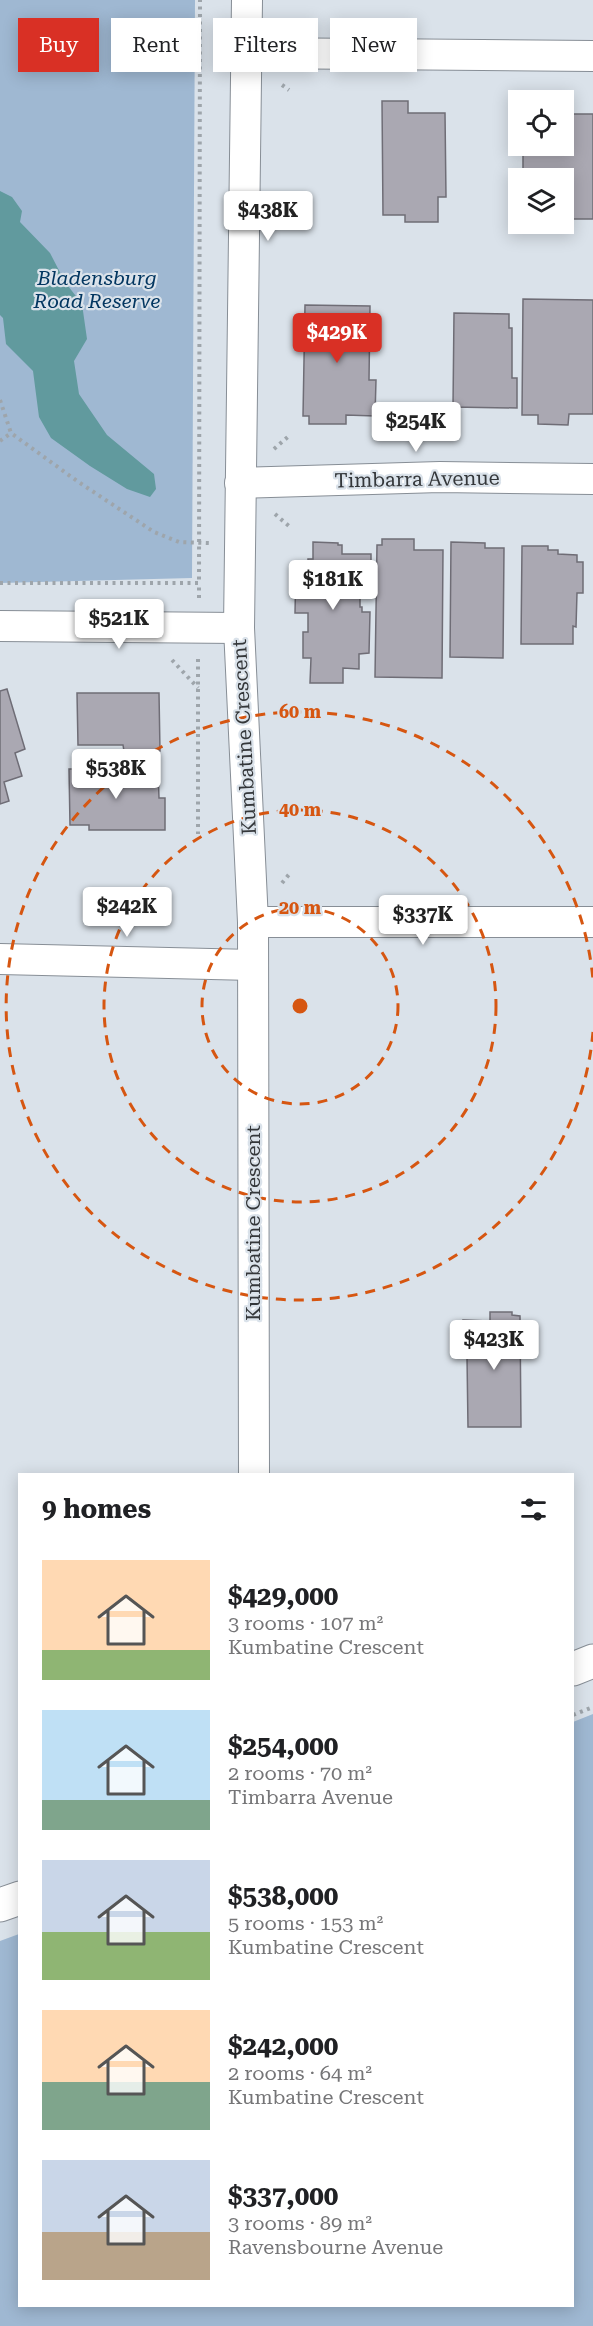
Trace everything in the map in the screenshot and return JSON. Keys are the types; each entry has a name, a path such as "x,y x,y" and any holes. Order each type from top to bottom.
{"street":[{"name":"Kumbatine Crescent","path":"247,0 247,18"},
{"path":"318,54 593,56"},
{"name":"Kumbatine Crescent","path":"247,72 239,628 253,922 254,1473"},
{"name":"Timbarra Avenue","path":"240,483 440,477 593,479"},
{"path":"0,626 239,628"},
{"path":"253,922 593,922"},
{"path":"0,959 253,965"},
{"path":"574,1669 593,1661"},
{"path":"0,1905 18,1899"}],"path":[{"path":"198,834 200,0"},
{"path":"0,400 11,433 77,482 154,532 179,542 240,545"},
{"path":"0,441 11,433"},
{"path":"0,583 199,584"},
{"path":"574,1715 593,1707"}],"green space":[{"name":"Bladensburg Road Reserve","path":"0,0 195,0 195,18 111,18 111,72 195,72 192,578 0,583"},
{"path":"593,1714 593,2326 0,2326 0,1941 18,1934 18,2307 574,2307 574,1722"}],"shaded area":[{"path":"0,191 12,197 22,211 20,222 50,253 65,282 82,304 87,339 74,361 79,394 107,435 154,474 156,489 150,497 127,489 51,438 39,417 33,371 6,344 3,318 0,315"}],"building":[{"path":"382,101 408,101 408,113 445,113 446,197 438,197 438,222 405,222 405,215 383,215"},
{"path":"574,114 593,114 593,219 574,219 574,168 523,168 523,156 574,156"},
{"path":"523,299 593,300 593,414 569,414 568,425 538,424 538,415 522,415"},
{"path":"305,305 370,306 369,380 376,380 375,416 346,415 346,424 309,424 309,416 303,416"},
{"path":"454,313 509,314 509,328 512,328 512,378 517,378 517,408 453,407"},
{"path":"382,539 414,539 414,550 443,550 442,678 375,677 377,545 382,545"},
{"path":"313,542 338,543 342,545 342,554 371,554 371,583 360,582 360,607 362,607 362,612 370,612 369,653 359,654 359,669 343,668 343,683 310,683 311,658 303,658 303,632 308,632 308,613 295,613 296,565 308,565 308,559 313,559"},
{"path":"451,542 485,543 485,548 504,548 503,658 450,657"},
{"path":"522,546 548,546 548,550 558,550 558,554 577,555 577,562 583,562 583,593 577,593 573,644 521,644"},
{"path":"7,689 25,749 15,753 22,776 4,782 9,801 0,804 0,691"},
{"path":"77,693 159,693 160,751 124,751 123,745 78,745"},
{"path":"69,769 158,769 159,798 165,798 165,830 89,830 89,825 70,825"},
{"path":"490,1312 512,1312 512,1315 520,1316 521,1427 468,1427 467,1357 464,1357 463,1320 490,1321"}]}
